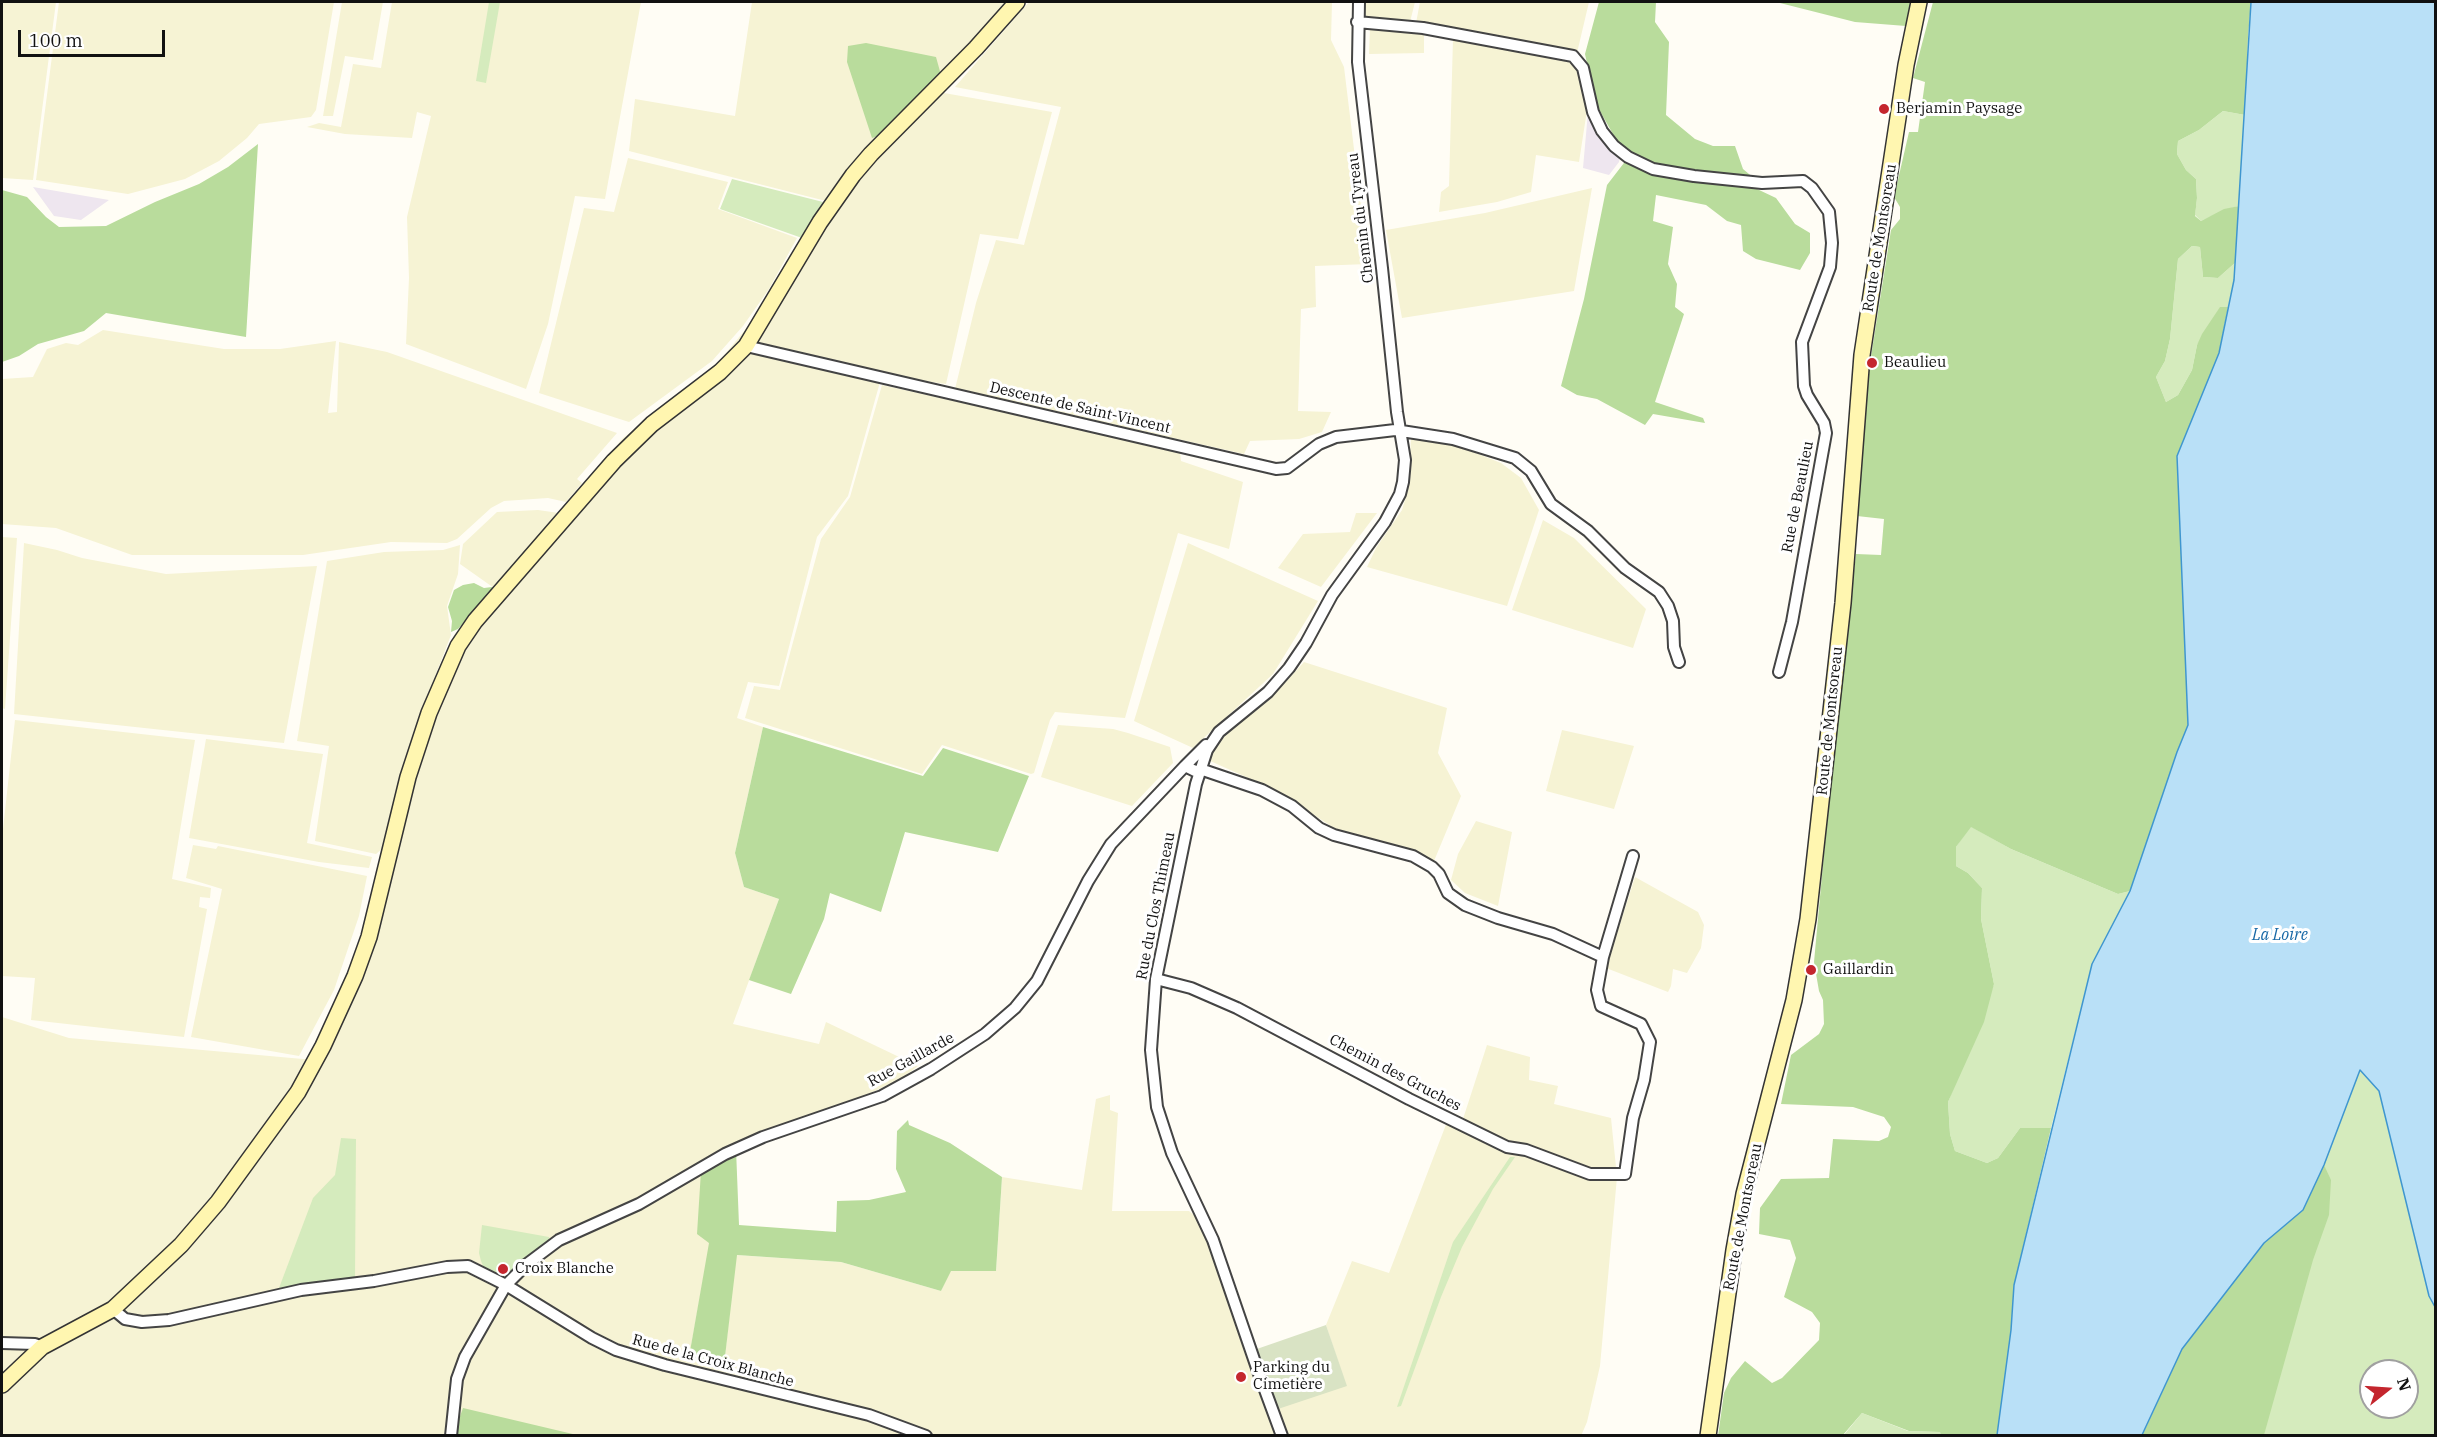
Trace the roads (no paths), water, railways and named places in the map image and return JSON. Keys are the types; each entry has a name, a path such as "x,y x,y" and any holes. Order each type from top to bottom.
{"street":[{"path":"2,1385 42,1347 113,1309 181,1245 218,1202 298,1092 323,1046 355,976 369,937 408,777 439,687 458,646 498,594 614,460 652,424 720,372 746,346 820,222 853,175 976,48 1017,2"},
{"name":"Chemin du Tyreau","path":"1359,2 1358,62 1400,430"},
{"name":"Route de Montsoreau","path":"1708,1436 1732,1261 1744,1194 1794,1000 1808,919 1843,603 1862,355 1906,65 1919,2"},
{"name":"Rue de Beaulieu","path":"1357,22 1423,28 1573,57 1579,61 1593,112 1602,131 1628,158 1653,169 1694,176 1762,183 1803,181 1818,196 1830,216 1832,260 1802,342 1804,386 1807,395 1821,416 1826,433 1792,622 1779,672"},
{"name":"Descente de Saint-Vincent","path":"746,346 1276,469 1287,468 1319,444 1336,437 1400,430 1453,439 1515,458 1525,464 1551,504 1588,531 1625,568 1659,592 1668,606 1673,621 1674,647 1679,662"},
{"name":"Rue du Clos Thimeau","path":"1282,1436 1213,1240 1172,1153 1157,1107 1150,1050 1156,979 1199,770 1212,741 1219,732 1279,680 1306,644 1332,595 1385,522 1400,494 1403,482 1405,460 1400,430"},
{"name":"Rue Gaillarde","path":"451,1436 453,1403 461,1366 506,1285 527,1264 559,1240 639,1204 744,1145 896,1089 985,1034 1015,1008 1037,981 1088,881 1111,844 1212,741"},
{"path":"1185,766 1273,796 1292,806 1319,828 1334,835 1413,856 1432,867 1439,874 1448,893 1465,905 1498,918 1553,934 1603,957 1633,856"},
{"name":"Chemin des Gruches","path":"1156,979 1191,988 1237,1008 1409,1099 1507,1147 1526,1150 1590,1174 1625,1174 1633,1119 1644,1080 1650,1042 1641,1024 1601,1006 1597,990 1603,957"},
{"name":"Rue de la Croix Blanche","path":"113,1309 125,1318 142,1322 169,1320 301,1290 374,1281 447,1267 468,1266 506,1285 592,1338 616,1350 665,1365 869,1415 926,1436"},
{"path":"2,1343 35,1344 42,1347"}],"water":[{"name":"La Loire","path":"2251,2 2435,2 2435,1307 2429,1296 2379,1091 2360,1070 2324,1165 2303,1210 2264,1243 2182,1349 2142,1435 1997,1435 2011,1330 2014,1285 2092,964 2130,891 2188,725 2177,456 2219,353 2234,280"}],"place":[{"name":"Berjamin Paysage","path":"1884,109"},
{"name":"Beaulieu","path":"1872,363"},
{"name":"Gaillardin","path":"1811,970"},
{"name":"Croix Blanche","path":"503,1269"},
{"name":"Parking du Cimetière","path":"1241,1377"}]}
